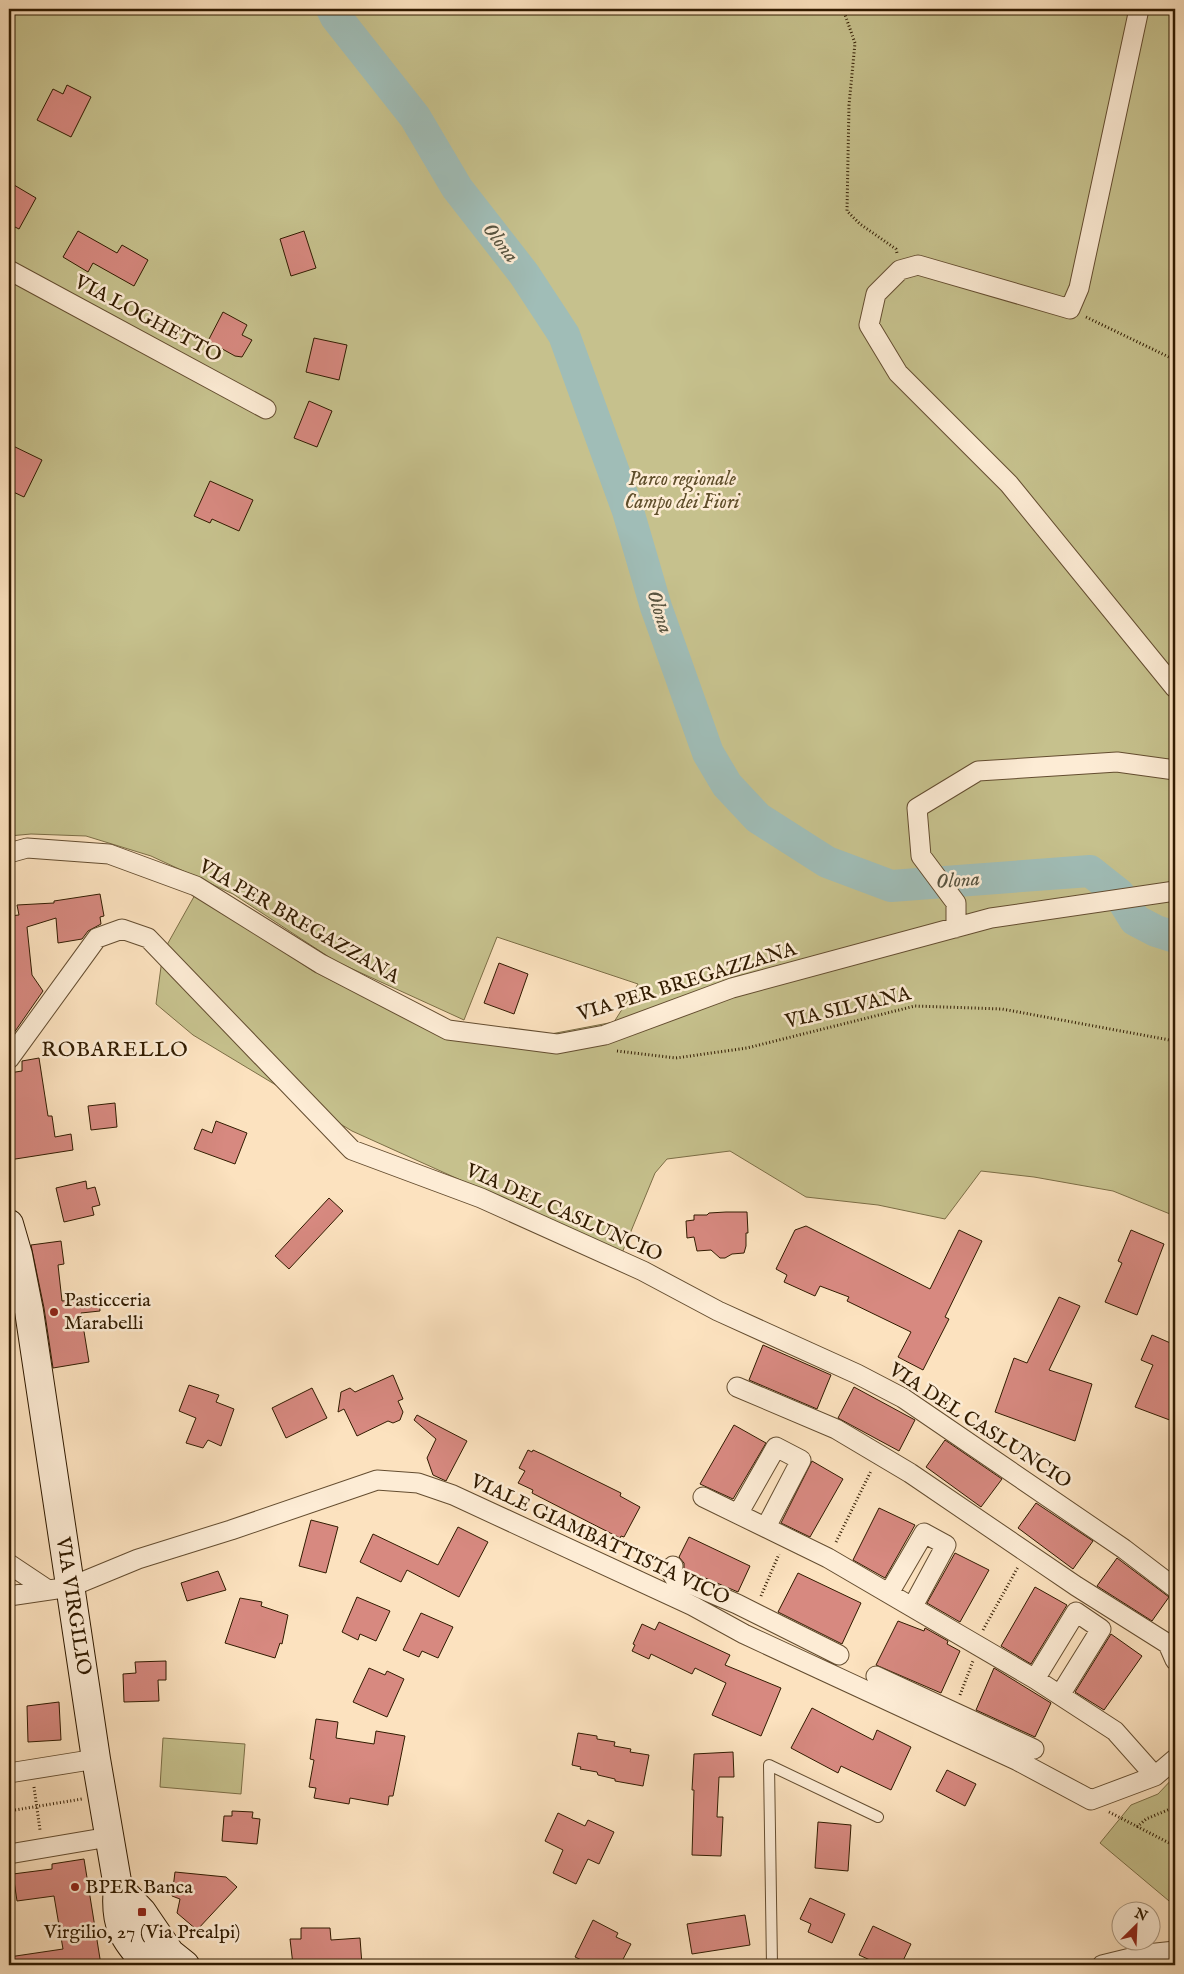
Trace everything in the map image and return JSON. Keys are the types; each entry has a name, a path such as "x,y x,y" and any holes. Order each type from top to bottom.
{"main road":[{"name":"VIA VIRGILIO","path":"9,1224 18,1255 29,1311 59,1589 96,1759 118,1887 116,1906 118,1919 130,1945 164,1962"}],"street":[{"path":"1139,9 1079,288 1070,309 918,264 900,270 876,294 869,325 898,373 1009,484 1175,688"},
{"name":"VIA LOGHETTO","path":"9,270 266,409"},
{"path":"956,928 956,903 921,856 917,808 978,771 1117,762 1175,770"},
{"name":"VIA PER BREGAZZANA","path":"9,852 27,848 109,854 196,886 321,964 448,1030 557,1044 605,1035 732,988 991,918 1175,891"},
{"name":"VIA DEL CASLUNCIO","path":"9,1059 97,938 122,929 148,938 352,1150 481,1198 643,1271 718,1311 857,1374 903,1398 1124,1549 1175,1588"},
{"path":"737,1387 836,1429 910,1473 1026,1552 1168,1644 1175,1660"},
{"path":"738,1514 776,1447 801,1460 766,1527"},
{"name":"VIALE GIAMBATTISTA VICO","path":"9,1596 59,1589 138,1559 231,1530 377,1480 418,1483 453,1495 523,1527 693,1606 744,1634 951,1713 1018,1761 1091,1800 1155,1776"},
{"path":"757,1480 783,1494"},
{"path":"703,1498 828,1558 1035,1679 1115,1731 1155,1776 1175,1759"},
{"path":"889,1593 924,1533 946,1545 912,1606"},
{"path":"907,1563 929,1576"},
{"path":"9,1564 59,1589"},
{"path":"673,1566 671,1572 674,1576 755,1609 839,1656"},
{"path":"744,1634 755,1609"},
{"path":"1035,1679 1076,1612 1101,1629 1060,1695"},
{"path":"1056,1644 1082,1660"},
{"path":"876,1676 951,1713 1034,1749"},
{"path":"9,1773 96,1759"},
{"path":"9,1854 109,1837"},
{"path":"1102,1965 1147,1954 1175,1951"}],"lane":[{"path":"772,1965 769,1765 878,1817"}],"path":[{"path":"842,9 856,43 849,105 847,211 860,224 896,249 900,270"},
{"path":"1070,309 1175,360"},
{"name":"VIA SILVANA","path":"612,1050 676,1058 747,1048 915,1006 1002,1009 1175,1040"},
{"path":"828,1558 879,1454"},
{"path":"755,1609 786,1537"},
{"path":"951,1713 978,1645 1026,1552"},
{"path":"31,1770 43,1848"},
{"path":"15,1810 79,1800"},
{"path":"1137,1827 1146,1820 1175,1807"},
{"path":"1120,1818 1175,1846"}],"green space":[{"name":"Parco regionale Campo dei Fiori","path":"9,9 1175,9 1175,1216 1113,1191 1034,1177 981,1171 945,1219 878,1205 806,1197 730,1151 667,1159 655,1173 622,1253 352,1131 193,1035 156,1004 163,952 196,893 313,971 448,1039 535,1037 614,1022 638,984 497,937 464,1020 335,961 233,894 151,856 86,836 31,834 9,836"},
{"path":"163,1738 245,1744 241,1794 160,1787"},
{"path":"1175,1776 1175,1906 1100,1843 1131,1805 1158,1794"}],"building":[{"path":"67,85 91,97 71,137 37,120 53,89 63,94"},
{"path":"9,182 36,198 19,229 9,224"},
{"path":"78,231 117,253 122,245 148,260 134,286 93,263 88,272 63,257"},
{"path":"304,231 316,268 291,276 280,239"},
{"path":"223,312 247,325 242,335 252,340 242,357 235,356 208,341"},
{"path":"314,338 347,345 339,380 306,372"},
{"path":"309,401 332,411 317,447 294,438"},
{"path":"9,444 42,460 24,497 9,490"},
{"path":"210,481 253,500 239,531 212,519 210,523 194,516"},
{"path":"100,894 104,916 100,917 101,924 88,931 82,939 58,943 56,918 27,927 32,975 43,991 9,1040 9,916 19,915 17,905 54,903 54,901"},
{"path":"499,963 528,974 514,1014 484,1003"},
{"path":"39,1058 48,1116 52,1116 55,1137 71,1134 73,1150 9,1160 9,1073 22,1071 22,1061"},
{"path":"115,1103 117,1127 91,1130 88,1106"},
{"path":"216,1121 247,1133 235,1164 194,1149 202,1129 212,1133"},
{"path":"86,1181 87,1189 95,1187 100,1205 92,1207 94,1215 64,1222 56,1188"},
{"path":"329,1198 343,1211 289,1269 275,1256"},
{"path":"747,1212 748,1233 746,1233 744,1253 720,1258 711,1250 697,1251 694,1237 687,1238 686,1221 694,1220 694,1215"},
{"path":"806,1226 930,1289 959,1230 982,1241 945,1317 949,1319 923,1370 898,1357 911,1332 847,1301 849,1297 820,1286 815,1296 784,1282 787,1275 776,1269 795,1230"},
{"path":"1131,1230 1164,1244 1137,1315 1105,1302 1122,1263 1118,1261"},
{"path":"61,1241 64,1264 58,1265 62,1301 99,1297 100,1311 81,1313 89,1362 53,1368 44,1308 31,1245"},
{"path":"1059,1297 1080,1306 1049,1370 1092,1384 1075,1441 995,1412 1014,1358 1027,1363"},
{"path":"1152,1335 1175,1345 1175,1422 1135,1407 1153,1365 1141,1360"},
{"path":"763,1345 831,1375 817,1409 749,1380"},
{"path":"393,1375 403,1399 398,1401 403,1412 400,1420 393,1423 388,1421 357,1436 344,1409 338,1412 341,1392 350,1388 355,1392"},
{"path":"189,1385 219,1395 216,1402 234,1409 221,1446 208,1440 203,1448 186,1443 196,1418 179,1411"},
{"path":"854,1387 915,1420 899,1451 838,1418"},
{"path":"312,1388 327,1418 286,1438 272,1408"},
{"path":"417,1415 467,1441 446,1481 433,1475 427,1458 436,1439 414,1420"},
{"path":"734,1425 766,1443 733,1499 700,1484"},
{"path":"945,1440 1002,1479 981,1507 926,1467"},
{"path":"528,1450 544,1455 621,1493 620,1496 640,1507 624,1537 621,1536 620,1538 532,1493 533,1490 518,1483 525,1471 519,1468"},
{"path":"812,1461 843,1479 810,1537 781,1523"},
{"path":"1036,1503 1093,1541 1073,1569 1018,1528"},
{"path":"879,1508 915,1525 885,1578 853,1560"},
{"path":"311,1520 338,1527 326,1573 299,1566"},
{"path":"458,1527 488,1542 459,1597 407,1570 401,1582 360,1562 373,1534 438,1565"},
{"path":"689,1537 750,1566 738,1592 684,1569 684,1563 679,1557"},
{"path":"955,1553 989,1570 960,1622 927,1603"},
{"path":"1117,1558 1169,1597 1152,1621 1097,1586"},
{"path":"218,1571 226,1590 187,1601 181,1583"},
{"path":"798,1573 861,1603 842,1644 778,1612"},
{"path":"1035,1587 1067,1605 1031,1664 1001,1646"},
{"path":"357,1597 390,1611 376,1641 360,1634 358,1640 342,1632"},
{"path":"240,1598 262,1602 261,1606 288,1615 282,1644 280,1643 275,1658 225,1643"},
{"path":"421,1613 453,1627 438,1658 422,1651 419,1657 403,1650"},
{"path":"898,1621 924,1631 925,1628 948,1641 947,1644 960,1651 941,1693 876,1665"},
{"path":"659,1622 730,1655 725,1665 781,1688 761,1736 712,1715 726,1683 695,1668 692,1674 651,1654 649,1659 632,1651 642,1624 655,1630"},
{"path":"1111,1634 1142,1656 1104,1710 1075,1692"},
{"path":"166,1661 166,1680 158,1680 159,1701 124,1702 123,1674 136,1673 135,1662"},
{"path":"369,1668 385,1675 387,1671 404,1679 387,1717 353,1702"},
{"path":"994,1668 1051,1703 1035,1737 976,1710"},
{"path":"59,1702 61,1740 28,1742 27,1706"},
{"path":"812,1708 873,1740 877,1730 911,1747 891,1790 841,1766 838,1773 791,1748"},
{"path":"316,1719 338,1722 336,1738 374,1744 376,1731 405,1736 393,1796 389,1796 388,1805 350,1798 349,1804 314,1798 316,1788 309,1787 314,1760 310,1759"},
{"path":"578,1733 597,1736 597,1739 615,1742 614,1746 631,1749 630,1752 649,1755 643,1786 615,1781 615,1779 598,1775 597,1772 580,1769 581,1767 572,1765"},
{"path":"733,1752 734,1777 719,1777 717,1817 723,1817 721,1856 692,1855 694,1754"},
{"path":"947,1770 976,1784 965,1806 936,1791"},
{"path":"232,1811 253,1812 252,1818 260,1819 257,1844 222,1841 224,1816 232,1816"},
{"path":"558,1813 585,1826 588,1820 614,1832 599,1864 588,1859 576,1884 553,1873 563,1850 545,1841"},
{"path":"818,1822 851,1825 848,1871 815,1868"},
{"path":"84,1859 101,1965 10,1965 9,1957 63,1949 54,1896 17,1901 13,1874 52,1869 52,1864"},
{"path":"175,1872 226,1877 237,1887 197,1930 177,1913 180,1899 172,1896"},
{"path":"810,1898 845,1914 832,1943 808,1932 811,1924 800,1919"},
{"path":"745,1915 750,1945 692,1954 687,1924"},
{"path":"593,1920 618,1933 616,1937 631,1944 620,1965 592,1965 575,1957"},
{"path":"873,1926 911,1944 901,1965 881,1965 859,1955"},
{"path":"301,1928 330,1928 331,1940 360,1938 362,1965 293,1965 290,1939 301,1939"}],"waterway":[{"name":"Olona","path":"332,9 336,17 415,117 457,188 524,274 564,335 628,511 656,607 708,753 727,785 758,818 827,862 891,886 1090,871 1119,894 1135,920 1156,931 1175,937"}],"place":[{"name":"Pasticceria Marabelli","path":"54,1312"},
{"name":"BPER Banca","path":"75,1887"},
{"name":"Virgilio, 27 (Via Prealpi)","path":"142,1912"}],"district":[{"name":"ROBARELLO","path":"115,1050"}]}
